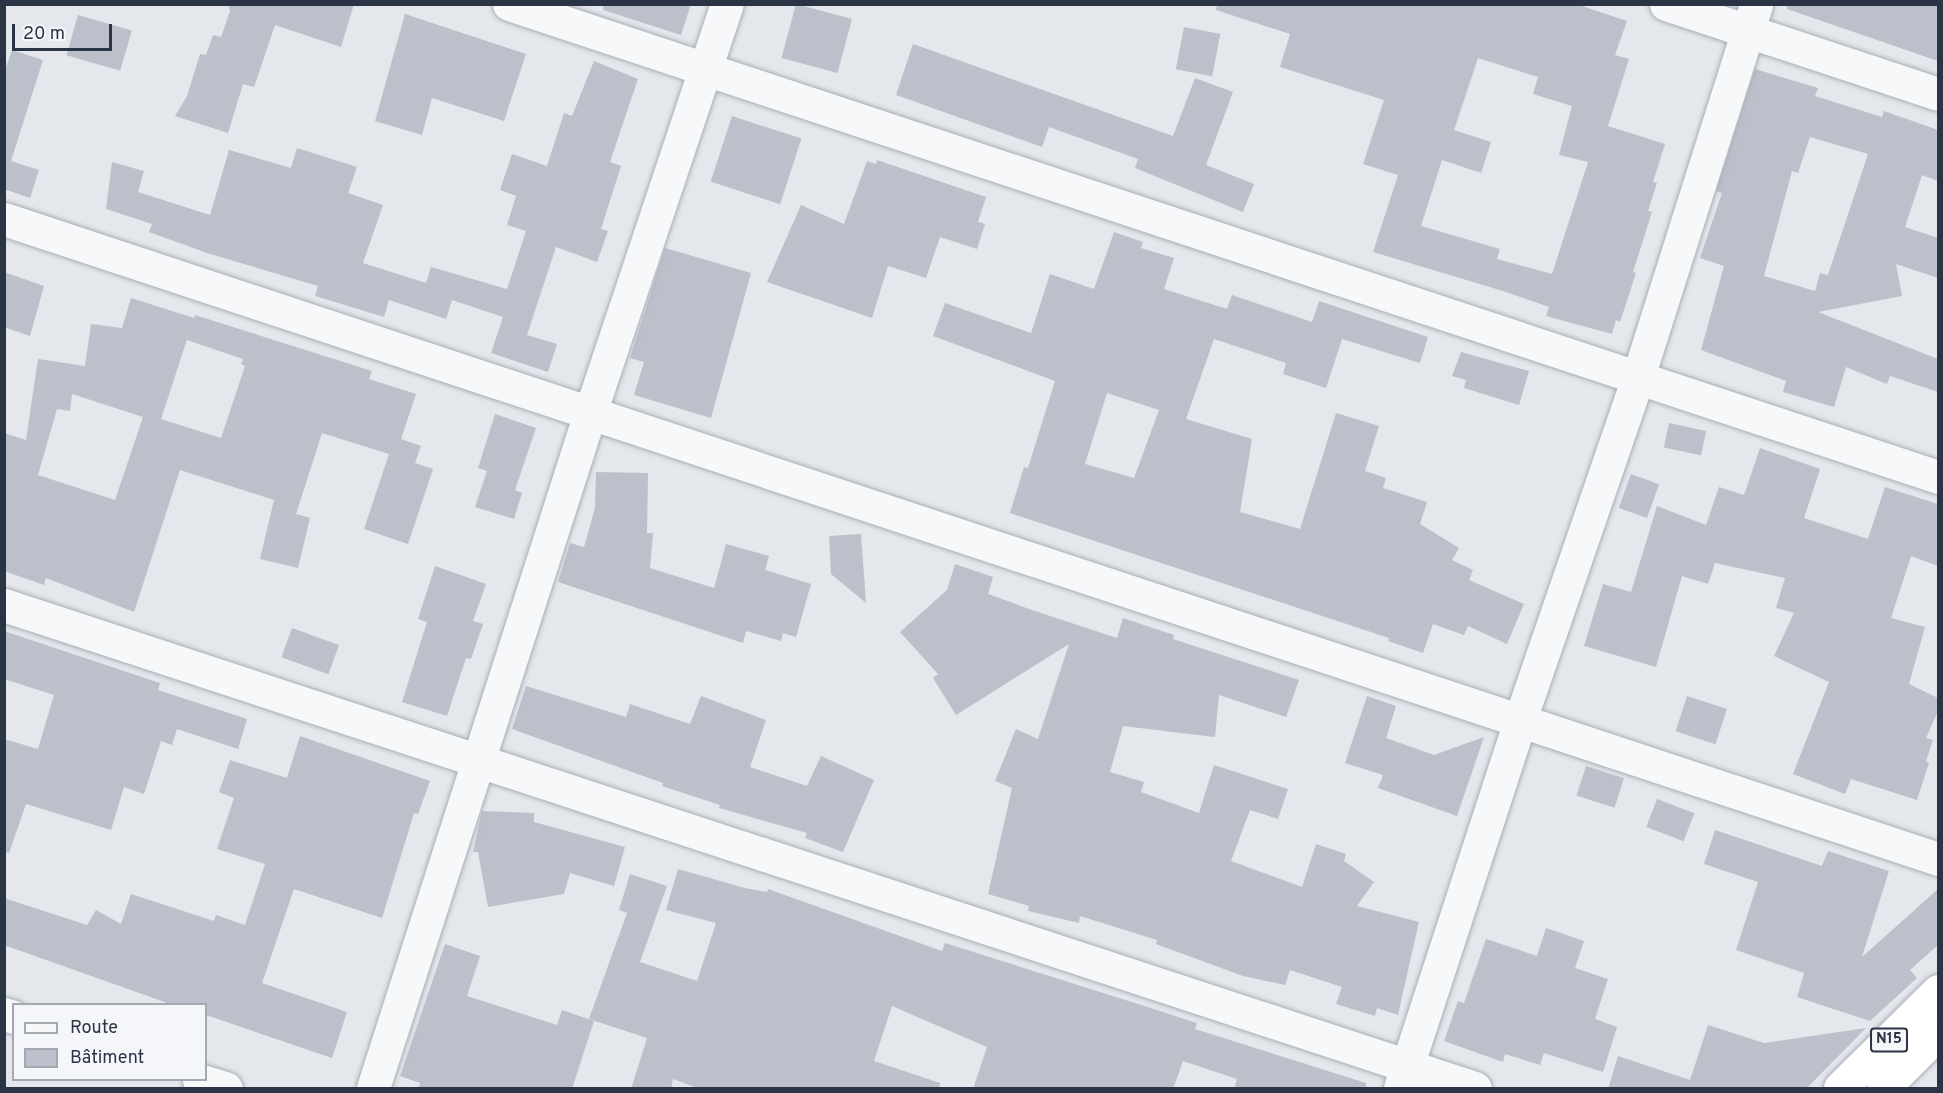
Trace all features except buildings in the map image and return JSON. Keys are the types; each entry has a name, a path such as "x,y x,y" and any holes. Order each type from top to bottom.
{"highway":[{"name":"N15","path":"1840,1089 1938,991"},
{"name":"N15","path":"1884,1089 1938,1034"}],"street":[{"path":"509,4 1938,477"},
{"path":"373,1089 590,413 727,4"},
{"path":"1666,4 1752,18 1938,94"},
{"path":"1404,1077 1520,720 1638,377 1752,18"},
{"path":"4,219 1938,859"},
{"path":"4,605 479,759 1404,1077 1475,1089"},
{"path":"202,1081 226,1089"}]}
